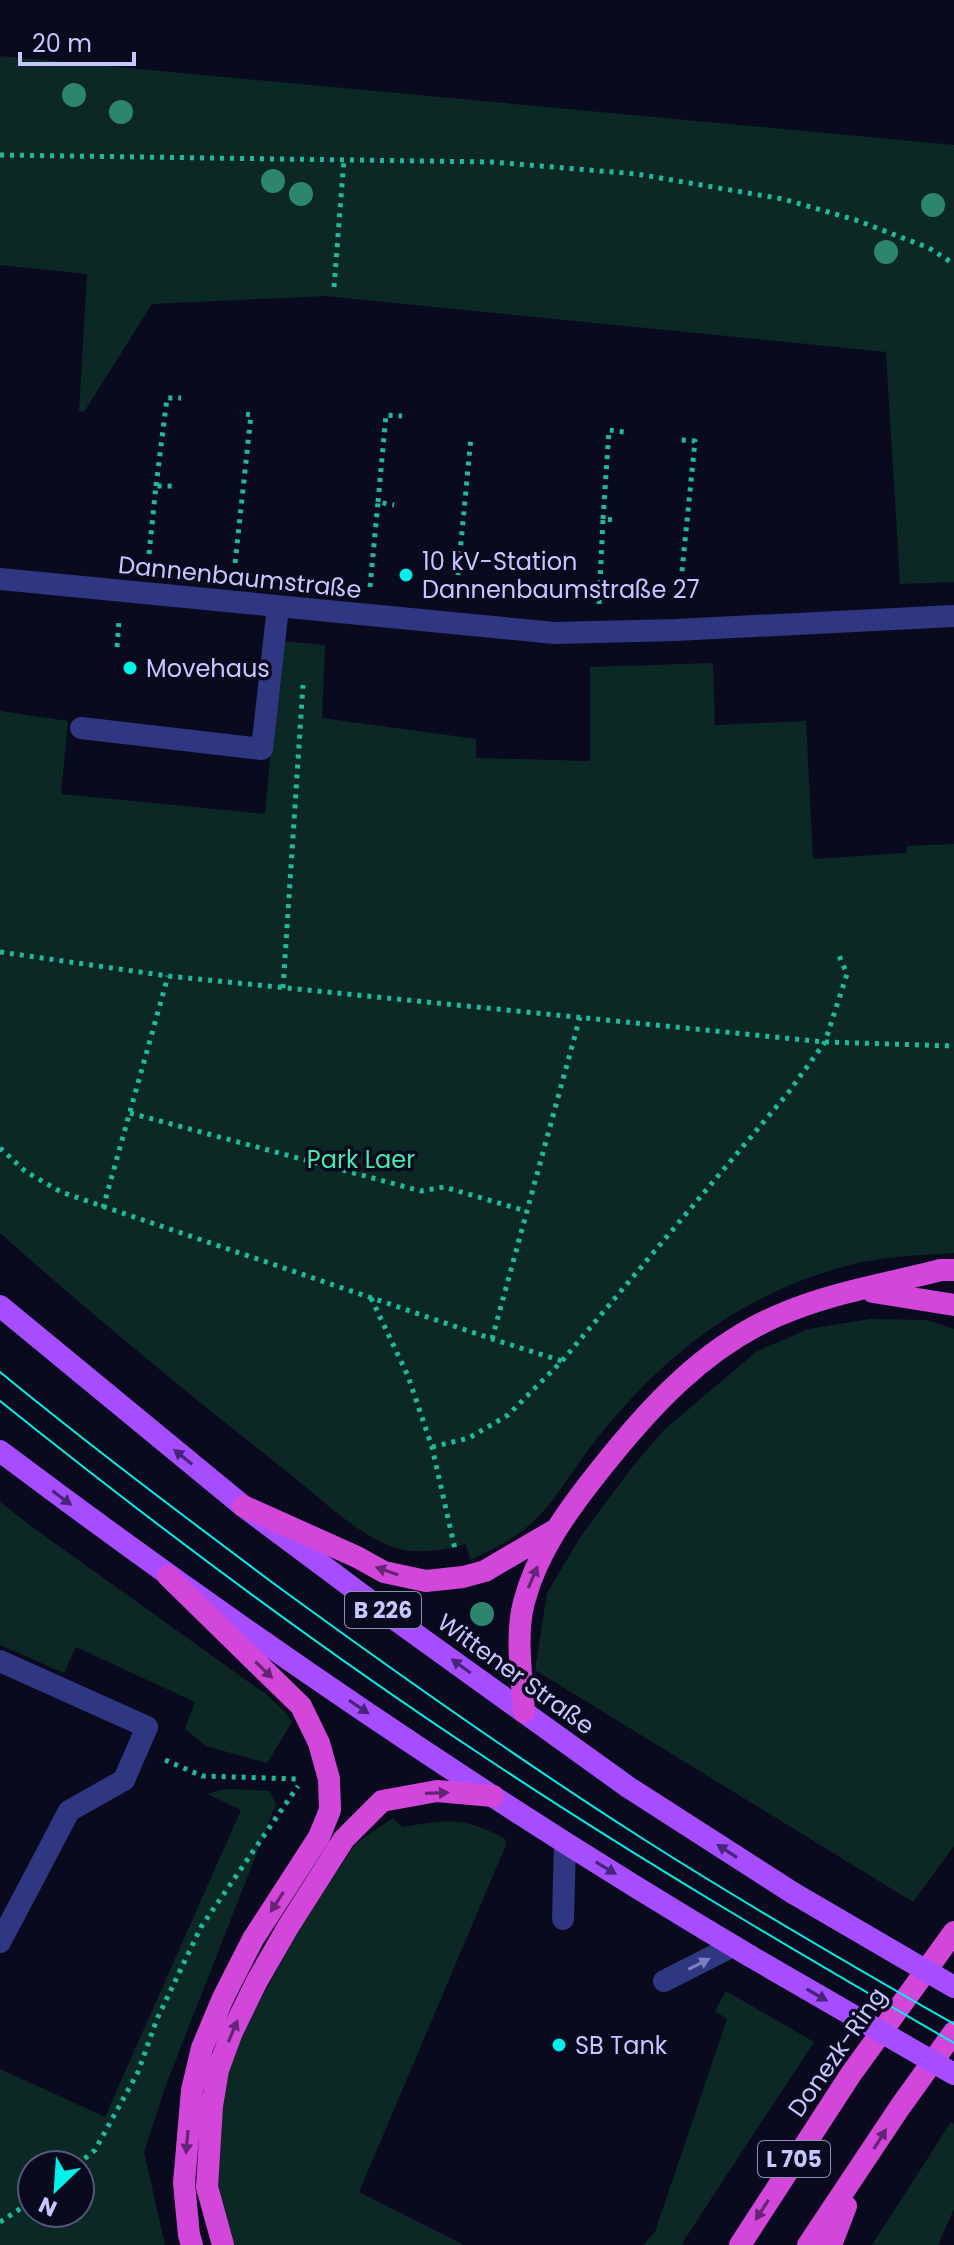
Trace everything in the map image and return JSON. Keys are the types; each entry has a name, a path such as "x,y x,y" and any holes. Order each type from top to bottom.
{"highway":[{"path":"524,1712 521,1648 523,1605 529,1585 555,1530 650,1410 724,1345 774,1317 828,1297 941,1270 954,1270"},
{"path":"860,1290 954,1305"},
{"path":"243,1506 384,1572 426,1581 485,1571 555,1530"},
{"path":"168,1576 301,1706 319,1743 329,1779 330,1810 319,1837 253,1939 202,2048 192,2090 184,2183 192,2245"},
{"path":"223,2245 207,2187 212,2106 218,2070 232,2032 288,1927 344,1839 382,1801 437,1791 493,1796"},
{"name":"Donezk-Ring","path":"740,2245 851,2074 954,1932"},
{"name":"L 705","path":"808,2245 954,2032"},
{"path":"831,2245 859,2171"}],"main road":[{"name":"Wittener Straße","path":"0,1306 243,1506 628,1787 793,1893 954,1987"},
{"path":"0,1451 168,1576 493,1796 741,1951 954,2074"}],"street":[{"name":"Dannenbaumstraße","path":"0,579 555,633 954,616"},
{"path":"81,728 262,749 278,607"},
{"path":"0,1661 147,1727 124,1780 69,1811 0,1942"},
{"path":"563,1919 565,1843"},
{"path":"664,1981 741,1951"}],"path":[{"path":"0,155 492,162 652,176 783,199 856,220 929,248 954,264"},
{"path":"334,287 344,159"},
{"path":"145,593 167,398 181,398"},
{"path":"230,602 251,415 240,413"},
{"path":"367,616 386,415 402,416"},
{"path":"597,633 609,430 624,432"},
{"path":"453,624 471,437"},
{"path":"676,630 695,441 681,440"},
{"path":"156,486 172,486"},
{"path":"378,502 394,505"},
{"path":"603,519 616,520"},
{"path":"283,988 304,673"},
{"path":"432,1447 469,1438 508,1415 562,1361 788,1093 825,1042 847,974 837,951"},
{"path":"0,952 168,976 825,1042 954,1046"},
{"path":"103,1208 168,976"},
{"path":"492,1339 580,1017"},
{"path":"130,1113 421,1191 444,1187 526,1211"},
{"path":"0,1148 25,1171 61,1192 103,1208 562,1361"},
{"path":"371,1298 408,1376 432,1447 456,1558 463,1577"},
{"path":"96,2149 138,2072 157,2019 201,1927 303,1779 202,1776 138,1749"}],"green space":[{"path":"0,56 954,145 954,582 900,584 886,352 326,296 152,304 84,412 79,411 87,274 0,265"},
{"name":"Park Laer","path":"281,641 325,645 322,718 476,739 476,758 590,761 590,667 713,663 715,725 806,721 813,859 906,853 907,846 954,844 954,1253 874,1260 822,1273 783,1288 713,1327 681,1351 622,1408 553,1500 530,1525 470,1560 466,1544 433,1551 400,1549 357,1528 143,1356 0,1233 0,711 68,721 61,794 265,814"},
{"path":"870,1319 927,1320 954,1329 954,1846 913,1902 535,1670 547,1593 581,1536 664,1430 756,1352 808,1329"},
{"path":"0,1502 267,1695 284,1711 292,1722 267,1763 206,1746 185,1729 195,1702 76,1647 64,1673 0,1645"},
{"path":"226,1789 270,1791 276,1804 166,2085 144,2152 165,2245 0,2245 0,2069 105,2117 241,1810 207,1794"},
{"path":"393,1818 402,1827 466,1823 505,1839 506,1845 359,2192 464,2245 234,2245 227,2230 218,2186 221,2109 227,2074 241,2036 298,1931 355,1844"},
{"path":"726,1991 814,2042 681,2245 643,2245 655,2232 727,2019 715,2011"},
{"path":"951,2122 954,2124 954,2209 938,2245 872,2245"}],"tram line":[{"path":"0,1372 273,1583 498,1743 715,1884 954,2024"},
{"path":"0,1401 237,1584 421,1714 657,1867 954,2043"}],"place":[{"name":"10 kV-Station Dannenbaumstraße 27","path":"406,575"},
{"name":"Movehaus","path":"130,668"},
{"name":"SB Tank","path":"559,2045"}]}
